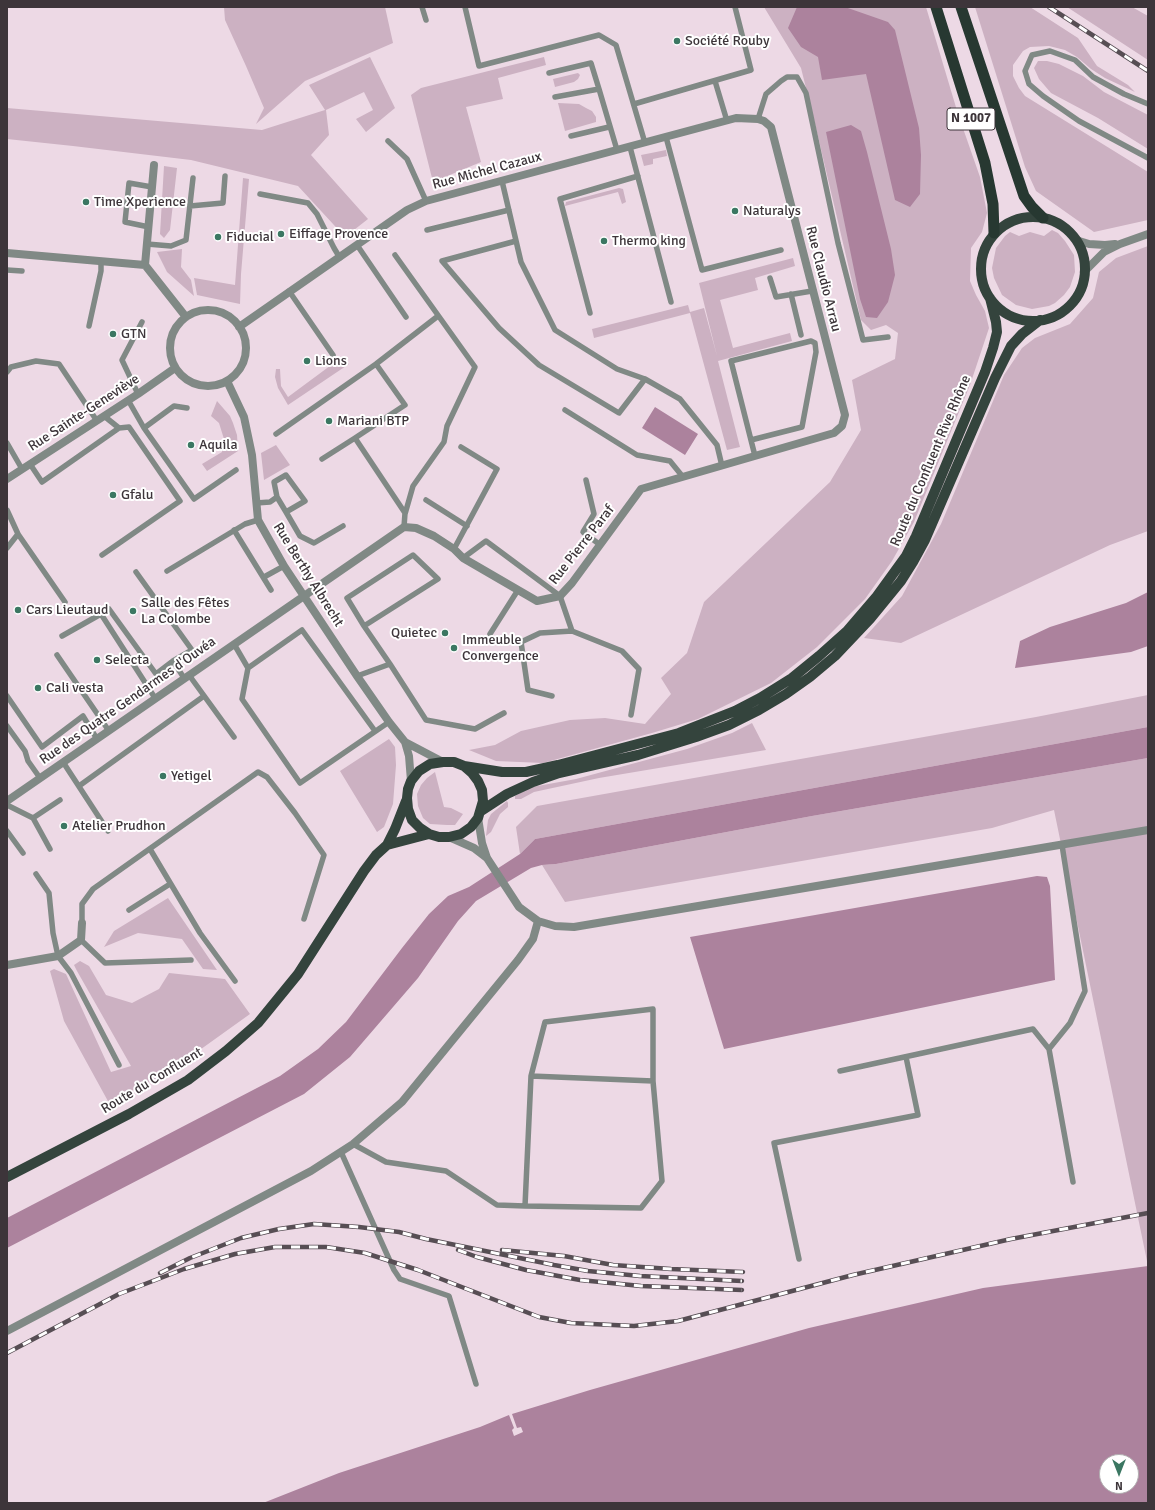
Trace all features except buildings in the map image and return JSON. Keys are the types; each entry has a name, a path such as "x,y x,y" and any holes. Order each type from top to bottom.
{"highway":[{"name":"N 1007","path":"936,7 985,163 993,204 994,234"},
{"name":"N 1007","path":"961,7 1024,196 1043,218"}],"main road":[{"path":"1030,217 1043,218 1056,222 1067,230 1076,240 1083,255 1084,272 1080,290 1068,306 1060,313 1040,320 1026,320 1012,316 1000,309 990,298 984,288 980,265 987,243 1004,225 1017,219 1030,217"},
{"name":"Route du Confluent Rive Rhône","path":"464,766 502,772 526,772 679,733 734,711 792,678 847,631 878,596 906,556 927,511 982,379 993,348 997,332 990,298"},
{"name":"Route du Confluent Rive Rhône","path":"480,814 507,794 533,782 638,755 729,725 786,694 810,677 835,656 870,620 914,562 925,540 995,378 1011,346 1022,334 1040,320"},
{"path":"454,762 464,766 478,781 482,790 483,801 480,814 471,828 461,834 449,837 439,837 429,834 412,820 408,809 408,789 412,781 419,771 430,764 454,762"},
{"name":"Route du Confluent","path":"7,1177 129,1114 188,1080 226,1051 258,1023 298,974 364,871 376,855 387,845 407,798"},
{"path":"387,845 429,834"}],"street":[{"name":"Rue Michel Cazaux","path":"239,327 407,210 426,201 736,118 758,119 764,121 771,127"},
{"name":"Rue Claudio Arrau","path":"771,127 845,415 842,426 834,433"},
{"path":"154,165 145,265 186,317"},
{"path":"1084,272 1104,252 1120,244 1148,234"},
{"path":"1076,240 1089,244 1120,244"},
{"path":"7,253 145,265"},
{"path":"209,310 221,312 231,318 239,327 245,338 246,350 243,362 237,373 227,381 216,385 204,386 193,383 183,377 175,368 170,352 172,335 178,325 186,317 197,312 209,310"},
{"name":"Rue Sainte-Geneviève","path":"7,479 138,394 175,368"},
{"name":"Rue Berthy Albrecht","path":"227,381 244,417 252,455 258,520 284,566 389,722 405,742 409,756 412,781"},
{"name":"Rue Pierre Paraf","path":"404,526 416,528 434,536 454,549 463,558 537,601 560,596 572,583 599,544 641,489 834,433"},
{"path":"304,596 404,526"},
{"name":"Rue des Quatre Gendarmes d'Ouvéa","path":"7,801 304,596"},
{"name":"Rue Berthy Albrecht","path":"405,742 443,762"},
{"path":"480,814 482,843 489,862"},
{"path":"449,837 474,848 489,862 519,907 538,921 555,926 574,928 1148,830"},
{"path":"7,1331 311,1171 353,1144 402,1102 518,960 533,939 538,921"},
{"path":"7,965 58,956 81,940 82,923"}],"lane":[{"path":"422,7 426,20"},
{"path":"465,7 479,66 599,35 616,45 645,142"},
{"path":"634,104 751,70 735,7"},
{"path":"1148,104 1124,94 1093,77 1075,60 1050,51 1032,55 1025,71 1029,84 1043,96 1079,121 1148,158"},
{"path":"549,73 591,62 616,150"},
{"path":"758,119 766,94 780,81 787,77 797,77 806,93 838,243 862,340 888,337"},
{"path":"715,81 727,121"},
{"path":"555,97 599,89"},
{"path":"571,136 609,127"},
{"path":"666,137 702,270 781,250"},
{"path":"388,141 407,159 426,201"},
{"path":"630,147 671,302"},
{"path":"190,206 223,203 226,176"},
{"path":"590,313 560,199 638,176"},
{"path":"147,244 171,246 186,240 193,178"},
{"path":"502,181 522,262 547,317 555,330 617,369 644,379 680,399 717,445 722,466"},
{"path":"149,227 125,222 129,184 152,187"},
{"path":"260,194 308,203 317,214 340,258"},
{"path":"427,230 509,210"},
{"path":"516,241 442,262 499,328 539,365 619,414 644,379"},
{"path":"356,245 406,317"},
{"path":"395,255 475,367 447,426 444,442 413,486 405,514 404,526"},
{"path":"89,326 101,271 101,261"},
{"path":"7,270 22,271"},
{"path":"770,278 776,297 812,291"},
{"path":"289,291 333,355"},
{"path":"791,294 801,335"},
{"path":"276,434 376,364 438,316"},
{"path":"138,394 122,360 142,322"},
{"path":"751,440 802,427 816,352 815,343 811,341 732,361 751,440 755,456"},
{"path":"7,372 11,367 36,361 59,364 100,418 119,428"},
{"path":"322,459 405,405 376,364"},
{"path":"128,400 144,428 194,499 236,470"},
{"path":"144,428 174,406 187,408"},
{"path":"565,410 637,455 670,461 683,477"},
{"path":"30,464 42,482 119,428 129,427 180,501 102,555"},
{"path":"355,438 405,514"},
{"path":"7,443 22,469"},
{"path":"454,549 497,469 461,447"},
{"path":"286,512 305,501 286,474 274,482 277,497 300,536 314,543 343,526"},
{"path":"586,480 594,514 583,532 599,544"},
{"path":"256,503 270,502 277,497"},
{"path":"426,500 467,526"},
{"path":"7,510 18,534 65,602"},
{"path":"167,571 234,530 245,524 258,520"},
{"path":"234,530 271,590"},
{"path":"7,548 18,534"},
{"path":"463,558 486,542 560,596 572,631"},
{"path":"364,626 438,578 413,555 347,598 364,626 426,720 475,729 504,713"},
{"path":"264,577 284,566"},
{"path":"109,609 156,674 173,661 192,650 136,572"},
{"path":"490,634 518,590"},
{"path":"62,636 101,614 155,698"},
{"path":"248,668 302,630 375,731"},
{"path":"552,696 528,690 521,642 540,633 572,631 622,650 639,670 631,715"},
{"path":"234,644 248,668 242,699 300,783 389,722"},
{"path":"57,655 109,730"},
{"path":"173,661 204,696 234,737"},
{"path":"358,676 390,664"},
{"path":"7,696 42,747 83,716 97,739"},
{"path":"78,786 204,696"},
{"path":"7,726 25,752 28,761 40,778"},
{"path":"63,762 108,831"},
{"path":"82,923 82,904 93,889 258,772 267,777 295,813 324,855 304,919"},
{"path":"33,818 60,800"},
{"path":"7,805 33,818 50,849"},
{"path":"7,831 23,853"},
{"path":"1049,1049 1070,1023 1085,991 1062,845"},
{"path":"150,849 200,933 235,982"},
{"path":"36,874 49,893 53,933 58,956 71,973 119,1065"},
{"path":"130,910 170,884"},
{"path":"81,940 105,963 191,960"},
{"path":"353,1144 386,1162 446,1171 497,1205 526,1206 641,1208 662,1181 653,1081 653,1009 545,1022 531,1076 526,1206"},
{"path":"840,1071 1033,1029 1049,1049 1072,1182"},
{"path":"799,1259 774,1143 918,1115 906,1057"},
{"path":"531,1076 653,1081"},
{"path":"341,1152 394,1270 400,1279 449,1296 476,1384"}],"shaded area":[{"path":"224,7 385,7 393,43 305,81 256,124 264,108 225,20"},
{"path":"764,7 926,7 958,114 980,177 987,213 982,232 971,248 970,281 985,311 989,328 970,385 914,522 892,561 865,599 817,647 771,683 698,719 543,763 496,761 469,750 495,745 521,731 570,720 605,718 645,724 671,694 661,678 687,653 704,602 830,482 861,430 852,380 895,359 898,333 886,325 871,330 861,320 801,68"},
{"path":"797,7 845,7 888,22 895,30 919,128 921,155 920,194 910,207 895,200 866,74 822,80 818,57 801,47 788,28"},
{"path":"975,7 1030,7 1078,38 1097,66 1128,85 1135,92 1105,78 1065,50 1049,46 1030,47 1023,51 1013,65 1013,76 1025,96 1148,172 1148,220 1094,232 1036,191 1025,167"},
{"path":"1067,7 1132,7 1148,16 1148,60"},
{"path":"370,57 395,108 366,132 356,119 373,110 364,92 326,110 329,135 311,155 368,219 345,237 298,186 191,160 7,139 7,108 262,130 325,110 309,85"},
{"path":"544,57 546,65 498,78 503,99 466,107 481,162 433,182 411,95 421,88"},
{"path":"1038,61 1047,61 1059,64 1083,76 1104,92 1148,115 1148,149 1098,118 1051,93 1039,79 1034,68"},
{"path":"578,73 580,75 574,82 555,87 553,79"},
{"path":"558,103 579,104 592,111 596,117 596,122 565,131"},
{"path":"851,125 861,131 891,249 895,275 888,302 877,318 866,317 860,299 826,132"},
{"path":"666,150 667,156 653,159 653,164 644,166 641,155"},
{"path":"164,166 177,168 170,230 164,238 160,234"},
{"path":"243,178 249,179 240,304 197,295 194,278 235,285"},
{"path":"619,188 623,189 626,202 622,204 618,192 565,206 566,202"},
{"path":"1052,230 1058,233 1074,255 1075,272 1070,287 1064,295 1049,306 1032,309 1016,305 1002,295 994,278 992,268 996,248 1010,232 1019,236 1030,232 1044,236"},
{"path":"1148,246 1148,531 1110,545 901,643 864,638 902,596 941,524 1004,375 1022,348 1035,338 1070,324 1093,298 1099,272 1116,258"},
{"path":"182,249 181,267 191,280 194,296 167,272 157,252"},
{"path":"793,258 795,266 755,278 758,290 720,300 733,348 790,333 792,341 718,361 740,447 727,450 690,313 594,338 592,329 688,305 690,312 704,308 717,356 699,283"},
{"path":"342,357 349,364 288,405 278,388 275,377 276,369 280,369 281,386 288,397"},
{"path":"217,401 230,416 233,423 237,435 238,451 207,471 202,464 222,452 224,439 219,423 211,416"},
{"path":"655,407 698,434 685,455 642,428"},
{"path":"276,445 290,465 264,480 261,453"},
{"path":"1148,592 1148,646 1131,652 1015,668 1020,641 1050,627 1126,603"},
{"path":"1148,695 1148,727 535,839 520,854 516,827 537,806 1036,717"},
{"path":"752,723 766,750 599,778 534,792 521,799 515,799 515,796 532,787 576,779 687,749 732,733"},
{"path":"1148,727 1148,758 812,816 531,868 476,901 458,921 418,978 350,1057 304,1094 7,1248 7,1218 280,1076 318,1049 346,1022 429,914 448,896 469,887 520,854 535,839"},
{"path":"389,739 395,747 396,765 393,804 384,827 377,832 340,771"},
{"path":"1148,758 1148,1266 1054,810 992,828 565,902 542,865 556,864 812,816"},
{"path":"435,772 444,807 451,808 463,814 455,825 430,824 423,818 418,806 417,794 421,785"},
{"path":"507,801 508,807 500,814 491,832 486,836 488,820 491,814"},
{"path":"1037,876 1047,877 1050,886 1055,980 724,1049 690,937"},
{"path":"168,898 217,970 203,969 182,939 138,933 104,947 114,931"},
{"path":"80,961 89,966 106,995 132,1003 159,989 169,973 225,979 250,1014 169,1072 109,1103 64,1021 50,971 54,969 66,974 111,1072 131,1066 74,965"},
{"path":"1148,1266 1148,1503 263,1503 339,1473 480,1427 509,1415 514,1428 512,1430 514,1436 523,1432 521,1427 517,1428 512,1414 590,1390 809,1328 983,1288"}],"railway":[{"path":"1049,7 1148,71"},
{"path":"7,1353 119,1294 184,1269 235,1254 275,1247 326,1247 365,1253 418,1270 539,1317 571,1323 634,1326 678,1321 853,1275 1011,1239 1148,1213"},
{"path":"160,1273 190,1258 241,1238 279,1229 314,1224 359,1227 399,1232 426,1239 588,1271 640,1276 742,1281"},
{"path":"458,1250 477,1257 526,1270 580,1280 641,1286 742,1290"},
{"path":"502,1250 564,1256 613,1265 743,1272"}],"place":[{"name":"Société Rouby","path":"677,41"},
{"name":"Time Xperience","path":"86,202"},
{"name":"Naturalys","path":"735,211"},
{"name":"Eiffage Provence","path":"281,234"},
{"name":"Fiducial","path":"218,237"},
{"name":"Thermo king","path":"604,241"},
{"name":"GTN","path":"113,334"},
{"name":"Lions","path":"307,361"},
{"name":"Mariani BTP","path":"329,421"},
{"name":"Aquila","path":"191,445"},
{"name":"Gfalu","path":"113,495"},
{"name":"Cars Lieutaud","path":"18,610"},
{"name":"Salle des Fêtes La Colombe","path":"133,611"},
{"name":"Quietec","path":"445,633"},
{"name":"Immeuble Convergence","path":"454,648"},
{"name":"Selecta","path":"97,660"},
{"name":"Cali vesta","path":"38,688"},
{"name":"Yetigel","path":"163,776"},
{"name":"Atelier Prudhon","path":"64,826"}]}
